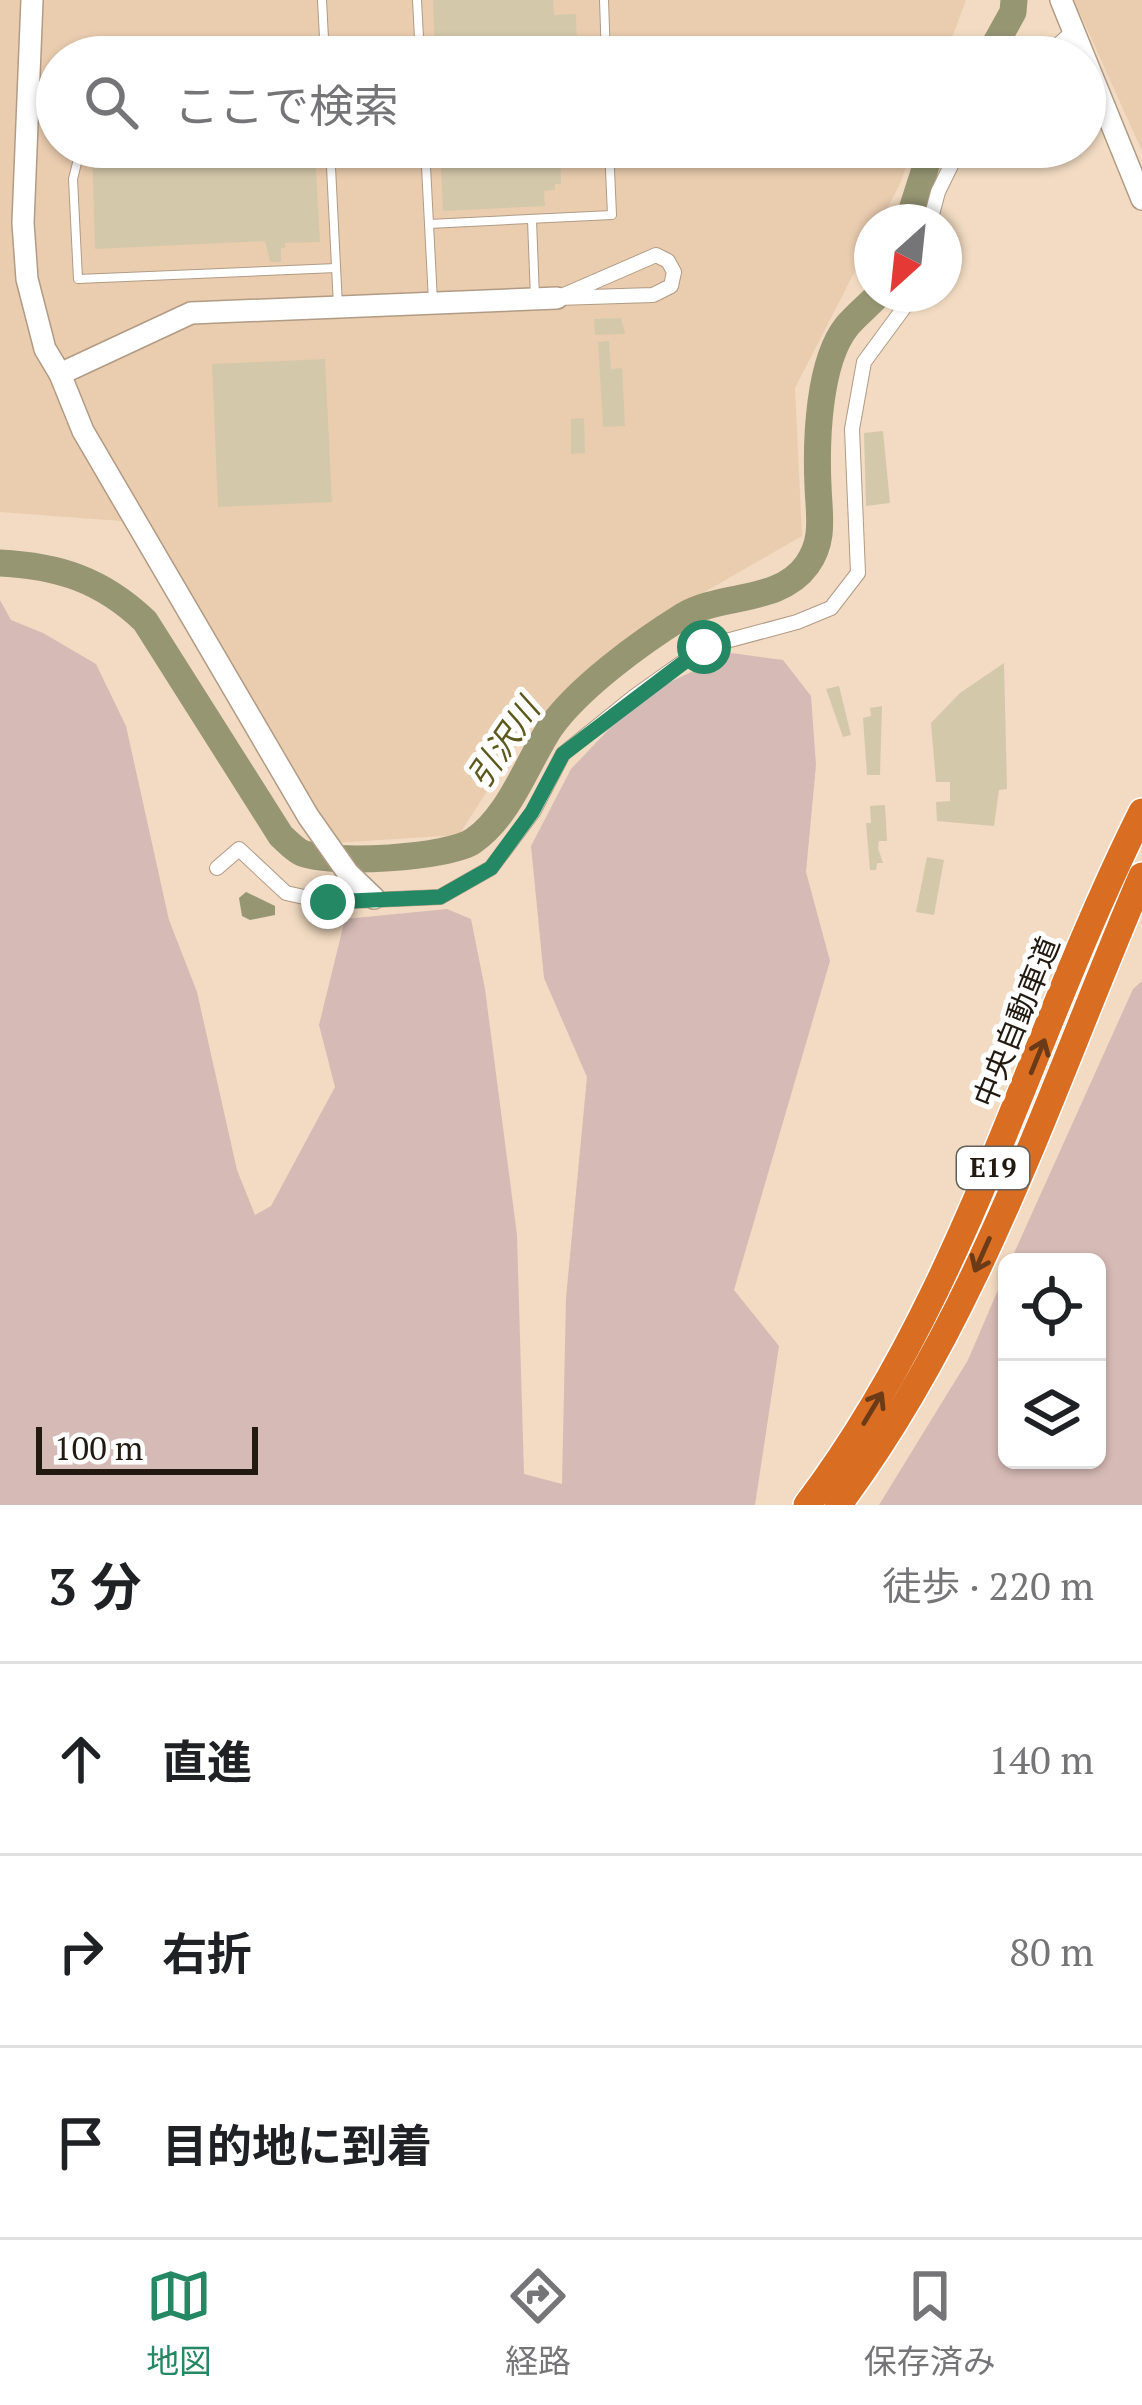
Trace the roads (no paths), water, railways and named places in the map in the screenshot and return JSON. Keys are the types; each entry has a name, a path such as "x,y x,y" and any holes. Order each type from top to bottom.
{"highway":[{"name":"中央自動車道","path":"807,1505 901,1361 952,1260 1142,812"},
{"name":"中央自動車道","path":"838,1505 923,1374 974,1271 1142,876"}],"street":[{"path":"32,0 23,223 27,279 45,349 83,431 308,816 348,873 374,898"},
{"path":"1061,0 1077,36"},
{"path":"1068,36 1075,30"},
{"path":"1106,108 1142,199"},
{"path":"935,204 950,168"},
{"path":"60,374 191,314 653,295 670,286 674,272 668,261 646,256 546,299"},
{"path":"218,868 239,849 286,892 328,902 440,897 491,868 532,812 563,754 635,696 704,647 831,608 857,573 852,429 864,362 901,312"}],"lane":[{"path":"322,0 324,36"},
{"path":"417,0 419,36"},
{"path":"604,0 605,36"},
{"path":"76,168 78,279 336,268"},
{"path":"331,168 338,308"},
{"path":"426,168 434,303"},
{"path":"429,224 612,215 610,168"},
{"path":"532,220 546,299"}],"waterway":[{"name":"引沢川","path":"1000,36 1014,0"},
{"name":"引沢川","path":"914,204 925,168"},
{"name":"引沢川","path":"0,563 42,568 96,585 145,621 281,836 299,851 317,857 363,859 460,847 497,818 550,728 611,667 683,616 781,586 807,565 819,537 817,468 825,381 837,341 861,312"}]}
